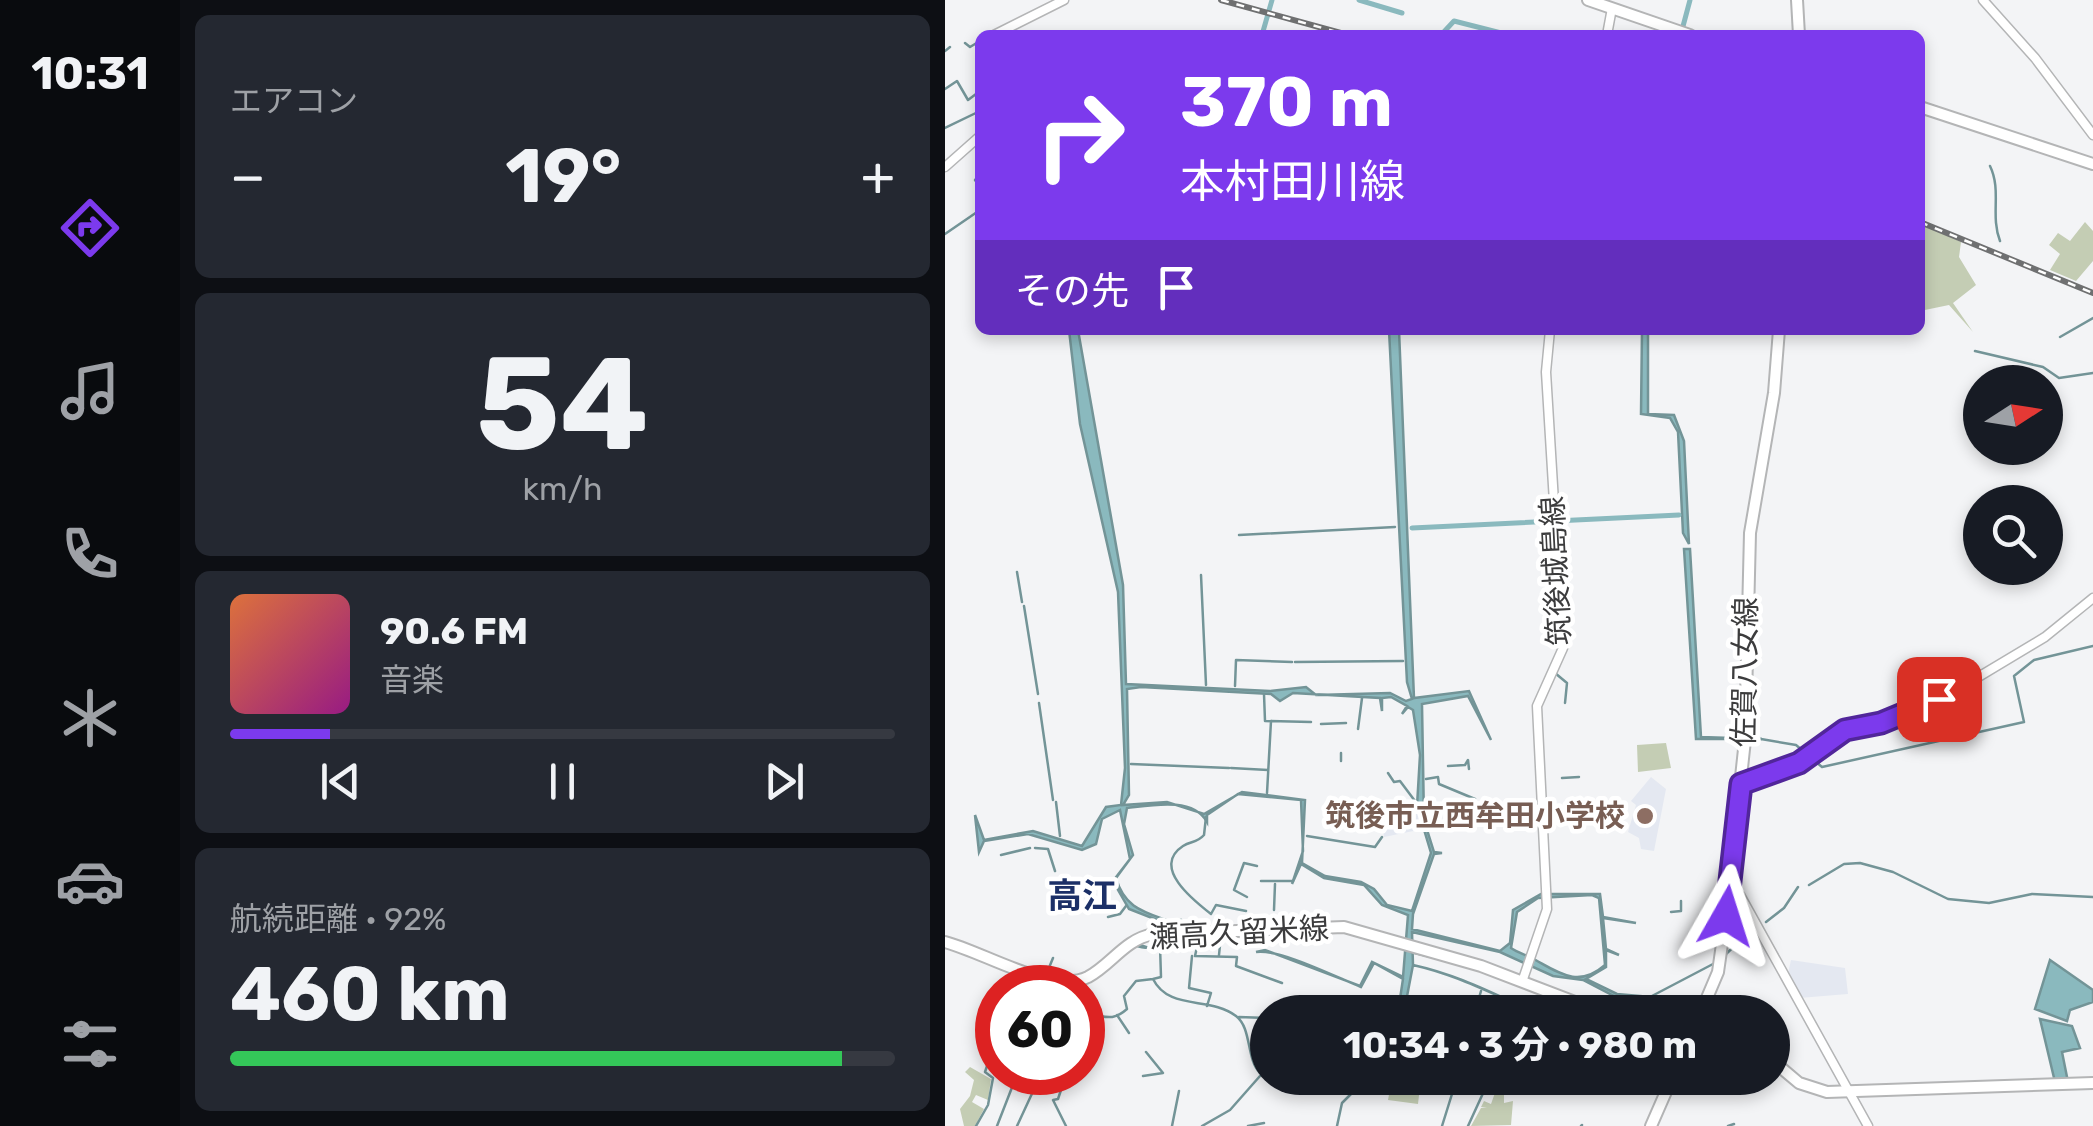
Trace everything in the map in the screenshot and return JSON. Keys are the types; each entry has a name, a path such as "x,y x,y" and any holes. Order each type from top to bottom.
{"main road":[{"path":"1004,30 1065,0"},
{"path":"1588,0 1675,30"},
{"path":"1797,0 1799,30"},
{"path":"1983,0 2093,135"},
{"path":"1608,30 1612,8"},
{"path":"1925,110 2093,164"},
{"path":"945,167 975,140"},
{"name":"筑後城島線","path":"1523,982 1547,909 1548,859 1537,706 1563,648 1546,372 1550,335"},
{"name":"佐賀八女線","path":"1708,995 1720,963 1741,784 1749,534 1774,393 1779,335"},
{"path":"1741,784 1799,763 1845,730 1890,720 1950,694 2045,637 2093,598"},
{"path":"1729,890 1741,895 1869,1126"},
{"name":"瀬高久留米線","path":"945,942 1047,980 1067,983 1089,976 1134,940 1165,934 1329,926 1481,966 1557,995"},
{"path":"1790,1073 1817,1091 2090,1084"},
{"path":"1651,1126 1665,1095"}],"shaded area":[{"name":"筑後市立西牟田小学校","path":"1651,777 1666,789 1654,851 1641,849 1639,838 1628,832 1636,805 1631,801"},
{"path":"1420,813 1423,829 1384,837 1382,819"},
{"path":"1791,960 1845,968 1848,994 1799,998 1787,978"}],"green space":[{"path":"2085,222 2093,231 2093,261 2076,281 2050,270 2060,254 2049,245 2058,233 2070,241"},
{"path":"1925,225 1961,242 1959,257 1976,285 1953,303 1973,332 1949,305 1925,310"},
{"path":"1666,743 1671,768 1638,772 1637,745"},
{"path":"970,1067 975,1070 976,1095 972,1102 984,1109 975,1126 964,1126 960,1109 970,1096 974,1080 965,1072"},
{"path":"1389,1095 1419,1095 1418,1104 1388,1100"},
{"path":"1494,1095 1504,1095 1504,1103 1513,1101 1511,1125 1471,1126 1481,1108 1487,1107 1481,1107 1484,1101 1491,1104"}],"water":[{"path":"1070,335 1079,335 1123,585 1126,684 1270,691 1306,687 1315,694 1293,693 1280,701 1271,694 1127,689 1129,795 1123,805 1177,805 1127,808 1124,824 1133,855 1116,878 1135,906 1166,920 1168,925 1181,920 1182,921 1175,923 1160,942 1165,923 1129,909 1113,881 1130,859 1120,810 1102,819 1096,844 1082,850 1028,834 984,841 979,852 975,815 984,840 1033,831 1082,846 1106,807 1121,805 1125,768 1118,592 1080,424"},
{"path":"1389,335 1399,335 1414,698 1469,691 1491,740 1468,696 1422,704 1424,820 1434,852 1442,853 1434,854 1413,914 1412,929 1500,951 1510,943 1513,910 1541,894 1600,894 1603,917 1636,923 1603,918 1606,949 1619,955 1606,950 1606,967 1586,979 1628,995 1612,995 1583,980 1553,976 1500,952 1412,932 1413,965 1407,995 1401,995 1403,979 1374,963 1361,987 1347,981 1360,986 1372,962 1403,977 1408,915 1382,905 1364,885 1324,878 1301,864 1292,884 1303,852 1302,863 1325,876 1361,882 1374,889 1387,905 1412,911 1431,853 1417,806 1420,755 1413,710 1408,707 1402,714 1407,706 1391,697 1382,698 1382,711 1380,698 1324,695 1390,693 1406,701 1412,699 1407,682","holes":["1538,898 1599,898 1605,965 1586,976 1568,976 1511,948 1517,912"]},
{"path":"1642,335 1648,335 1648,414 1674,415 1684,441 1689,544 1683,533 1678,432 1670,418 1641,414"},
{"path":"1684,549 1690,549 1701,737 1762,739 1696,739"},
{"path":"1238,794 1305,800 1303,846 1301,800"},
{"path":"1235,796 1207,815 1207,822 1197,812 1204,814"},
{"path":"1275,954 1293,959 1347,981"},
{"path":"2050,960 2093,990 2093,1002 2070,1010 2067,1021 2035,1009"},
{"path":"2040,1019 2072,1026 2080,1048 2062,1052 2068,1082 2055,1082"}],"waterway":[{"path":"1263,30 1272,0"},
{"path":"1359,0 1402,13"},
{"path":"1682,30 1690,0"},
{"path":"1446,30 1454,21 1489,30"},
{"path":"965,43 970,47 975,44"},
{"path":"945,51 950,47"},
{"path":"945,89 957,81 968,100 975,95"},
{"path":"945,128 975,113"},
{"path":"1990,166 2000,241"},
{"path":"945,234 975,213"},
{"path":"2060,337 2093,318"},
{"path":"1975,351 2043,367 2059,378 2093,373"},
{"path":"1412,528 1679,515"},
{"path":"1239,535 1395,527"},
{"path":"1017,572 1022,602"},
{"path":"1201,575 1206,685"},
{"path":"1024,606 1038,694"},
{"path":"1761,739 1796,745 1822,767 2024,722 2014,676 2034,660 2093,646"},
{"path":"1235,686 1236,660 1292,662"},
{"path":"1295,662 1403,661"},
{"path":"1555,673 1567,683 1565,703"},
{"path":"1264,694 1265,721 1311,722"},
{"path":"1358,729 1362,698"},
{"path":"1039,703 1053,800"},
{"path":"1267,793 1271,721"},
{"path":"1321,724 1346,723"},
{"path":"1341,753 1341,761"},
{"path":"1448,766 1465,765 1468,760 1469,769"},
{"path":"1131,764 1229,768"},
{"path":"1231,768 1268,770"},
{"path":"1388,773 1394,782 1400,781 1418,805"},
{"path":"1426,779 1438,777 1439,784 1475,799"},
{"path":"1562,778 1579,777"},
{"path":"1056,802 1060,836"},
{"path":"1608,815 1611,803"},
{"path":"1206,817 1204,835 1174,854 1173,873 1186,892 1211,914 1216,905 1246,911"},
{"path":"1307,836 1375,847 1382,837"},
{"path":"1001,855 1030,848"},
{"path":"1035,848 1048,849 1055,871"},
{"path":"1247,897 1234,890 1244,863 1257,866"},
{"path":"1809,885 1844,864 1860,863 1893,872 1948,899 1989,903 2032,894 2093,897"},
{"path":"1261,881 1293,881"},
{"path":"1274,910 1275,884"},
{"path":"1766,922 1784,908 1798,887"},
{"path":"1671,912 1681,911 1681,901"},
{"path":"1108,917 1120,914 1126,906"},
{"path":"1724,956 1754,927"},
{"path":"1219,955 1221,935"},
{"path":"1199,938 1195,956 1237,957 1236,966 1282,983"},
{"path":"1160,946 1161,977 1153,979 1160,989 1179,999 1214,1006 1236,1016 1245,1028 1250,1048"},
{"path":"1411,952 1427,956"},
{"path":"1192,956 1189,988 1211,993 1207,1006"},
{"path":"1050,965 1053,958"},
{"path":"1654,995 1713,964"},
{"path":"1105,1017 1127,1009 1124,996 1136,981 1153,979"},
{"path":"1480,995 1481,991"},
{"path":"1117,1015 1129,1033"},
{"path":"1239,1017 1250,1017"},
{"path":"1143,1076 1163,1073 1146,1052"},
{"path":"1202,1126 1230,1110 1250,1087"},
{"path":"1172,1126 1179,1091"},
{"path":"976,1126 990,1095"},
{"path":"997,1126 1009,1095"},
{"path":"1017,1126 1031,1095"},
{"path":"1059,1095 1053,1100 1066,1126"},
{"path":"1337,1126 1342,1103 1350,1095"},
{"path":"1442,1126 1452,1095"},
{"path":"1468,1126 1482,1095"},
{"path":"1248,1126 1264,1123"},
{"path":"1728,1126 1734,1124"}],"railway":[{"path":"1221,0 1330,30"},
{"path":"1925,224 2093,293"}],"place":[{"name":"筑後市立西牟田小学校","path":"1645,816"}],"district":[{"name":"高江","path":"1082,896"}],"route":[{"path":"1726,916 1741,784 1774,776 1845,730 1881,723 1939,699"}]}
